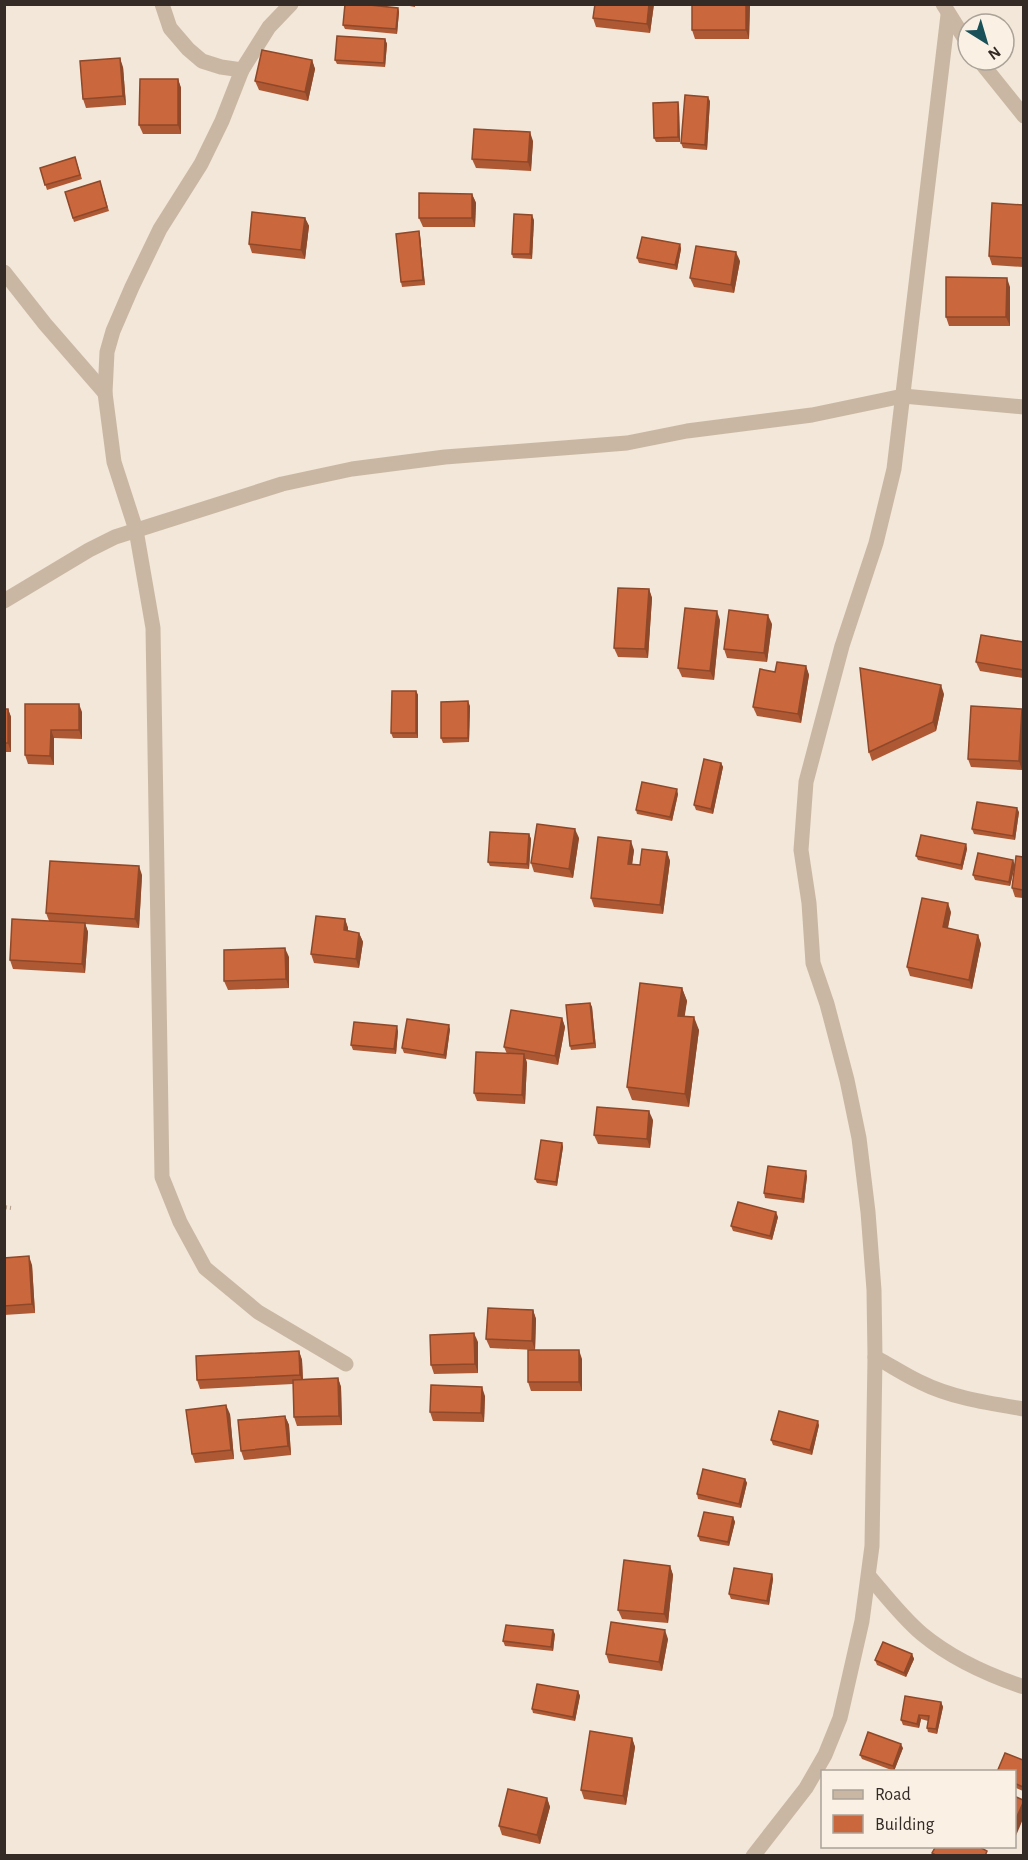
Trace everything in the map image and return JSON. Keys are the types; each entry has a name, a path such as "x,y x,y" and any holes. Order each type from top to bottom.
{"street":[{"path":"162,4 170,28 202,61 242,70"},
{"path":"291,4 269,27 242,70 222,121 201,164 160,229 117,322 107,352 105,393 114,462 136,530 153,628 162,1177 180,1222 205,1268 258,1312 346,1364"},
{"path":"946,10 956,25"},
{"path":"753,1856 806,1788 825,1755 840,1718 853,1668 869,1576 872,1546 875,1357 868,1212 859,1138 844,1070 827,1004 813,963 801,850 806,782 842,646 879,532 894,469 946,10"},
{"path":"988,72 1023,116"},
{"path":"4,272 45,324 105,393"},
{"path":"4,601 88,550 115,537 282,484 352,469 445,457 627,443 687,431 812,415 903,396 1023,407"},
{"path":"875,1357 921,1383 954,1395 1023,1409"},
{"path":"869,1576 893,1605 922,1634 956,1657 989,1675 1023,1687"}],"path":[{"path":"4,1208 11,1208"}],"building":[{"path":"345,4 398,8 396,29 343,25"},
{"path":"595,4 649,4 647,24 593,18"},
{"path":"692,4 746,4 746,30 692,30"},
{"path":"337,36 385,39 384,63 335,60"},
{"path":"262,50 312,60 305,92 255,81"},
{"path":"120,58 123,96 83,99 80,61"},
{"path":"140,79 178,79 178,125 139,125"},
{"path":"685,95 708,97 705,145 681,143"},
{"path":"678,102 678,137 654,138 653,103"},
{"path":"474,129 530,132 528,162 472,159"},
{"path":"75,157 80,175 45,185 40,168"},
{"path":"100,181 107,207 73,218 65,192"},
{"path":"419,193 472,194 472,218 419,218"},
{"path":"992,203 1023,205 1023,258 989,256"},
{"path":"252,212 305,218 301,250 249,244"},
{"path":"514,214 532,215 530,254 512,254"},
{"path":"419,231 423,280 401,282 396,234"},
{"path":"642,237 680,244 675,265 637,258"},
{"path":"696,246 736,252 731,285 690,278"},
{"path":"946,277 1007,278 1006,317 946,317"},
{"path":"618,588 649,589 645,649 614,648"},
{"path":"685,608 717,611 710,671 678,668"},
{"path":"729,610 768,615 764,653 724,649"},
{"path":"981,635 1023,642 1023,670 976,662"},
{"path":"777,662 806,666 798,714 753,707 760,669 775,672"},
{"path":"860,668 941,685 933,722 869,752"},
{"path":"392,691 416,691 416,733 391,733"},
{"path":"468,701 468,738 441,738 441,702"},
{"path":"25,704 79,704 79,730 51,730 50,756 25,755"},
{"path":"971,706 1022,709 1019,761 968,759"},
{"path":"4,709 8,709 8,743 4,743"},
{"path":"704,759 721,763 711,809 694,805"},
{"path":"642,782 677,789 670,817 636,810"},
{"path":"977,802 1017,808 1013,836 972,829"},
{"path":"537,824 575,829 569,869 531,863"},
{"path":"490,832 529,834 527,864 488,862"},
{"path":"921,835 966,844 961,865 916,856"},
{"path":"598,837 631,841 628,864 640,865 642,849 667,852 660,905 591,898"},
{"path":"978,853 1013,860 1009,882 973,875"},
{"path":"1016,856 1023,857 1023,890 1012,888"},
{"path":"50,861 139,866 135,919 46,913"},
{"path":"922,898 948,903 943,927 978,935 969,980 907,967"},
{"path":"316,916 345,919 344,930 359,933 356,959 311,954"},
{"path":"12,919 85,923 82,964 10,960"},
{"path":"285,948 286,979 224,981 224,950"},
{"path":"640,983 682,988 678,1016 694,1017 685,1094 627,1087"},
{"path":"590,1003 594,1043 570,1046 566,1005"},
{"path":"511,1010 562,1018 555,1056 504,1047"},
{"path":"407,1019 449,1025 444,1055 402,1048"},
{"path":"354,1022 397,1026 394,1049 351,1045"},
{"path":"476,1052 524,1054 522,1095 474,1093"},
{"path":"597,1107 649,1111 647,1139 594,1135"},
{"path":"541,1140 562,1143 556,1182 535,1179"},
{"path":"768,1166 806,1171 802,1199 764,1193"},
{"path":"738,1202 776,1212 770,1236 731,1226"},
{"path":"29,1256 32,1304 4,1306 4,1258"},
{"path":"488,1308 533,1310 532,1341 486,1339"},
{"path":"474,1333 475,1364 431,1365 430,1335"},
{"path":"528,1350 579,1350 579,1382 528,1382"},
{"path":"299,1351 300,1375 197,1380 196,1356"},
{"path":"338,1378 339,1416 294,1417 293,1380"},
{"path":"431,1385 482,1387 481,1413 430,1412"},
{"path":"226,1405 231,1450 192,1454 186,1410"},
{"path":"779,1411 818,1421 810,1450 771,1440"},
{"path":"285,1416 288,1446 241,1451 238,1420"},
{"path":"703,1469 745,1479 739,1504 697,1494"},
{"path":"704,1512 733,1517 728,1542 698,1536"},
{"path":"624,1560 670,1566 664,1614 618,1610"},
{"path":"734,1568 772,1574 767,1601 729,1594"},
{"path":"611,1622 665,1630 659,1662 606,1654"},
{"path":"506,1625 553,1630 551,1647 503,1641"},
{"path":"883,1642 912,1654 904,1673 875,1660"},
{"path":"537,1684 578,1691 573,1717 532,1709"},
{"path":"905,1696 941,1702 936,1729 927,1728 929,1716 919,1715 917,1724 901,1720"},
{"path":"590,1731 632,1738 623,1796 581,1790"},
{"path":"868,1732 901,1744 893,1766 860,1755"},
{"path":"1005,1753 1023,1760 1023,1787 1016,1784 1016,1770 998,1770"},
{"path":"508,1789 547,1798 537,1835 499,1826"},
{"path":"1016,1797 1023,1800 1016,1819"},
{"path":"935,1848 982,1848 987,1851 985,1856 937,1856 932,1853"}]}
